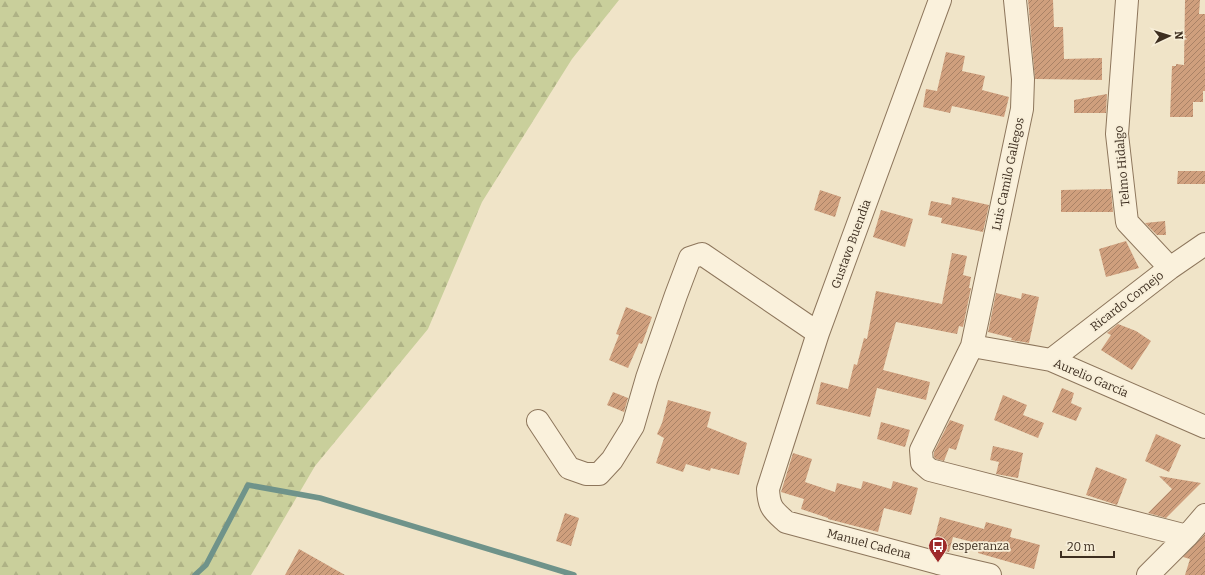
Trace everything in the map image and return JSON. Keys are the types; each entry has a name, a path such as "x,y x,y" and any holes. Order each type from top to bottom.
{"street":[{"name":"Gustavo Buendia","path":"768,490 818,333 940,0"},
{"name":"Luis Camilo Gallegos","path":"1015,0 1023,79 1022,109 972,346 921,450 922,462 930,470 1187,536"},
{"name":"Telmo Hidalgo","path":"1127,0 1117,134 1127,222 1170,268"},
{"name":"Ricardo Cornejo","path":"1051,360 1170,268 1205,244"},
{"path":"538,421 569,468 586,474 599,474 612,460 633,426 647,378 690,258 702,254 818,333"},
{"name":"Aurelio García","path":"972,346 1051,360 1205,427"},
{"name":"Manuel Cadena","path":"768,490 768,499 771,508 786,522 938,563 990,575"},
{"path":"1148,575 1187,536 1205,515"}],"green space":[{"path":"0,0 619,0 572,59 482,202 428,329 315,466 251,575 0,575"}],"building":[{"path":"1028,0 1053,0 1054,27 1063,27 1064,59 1102,58 1102,80 1035,79"},
{"path":"1185,0 1200,0 1199,14 1205,14 1205,91 1203,91 1203,102 1193,102 1193,117 1170,117 1172,66 1176,66 1176,64 1184,65"},
{"path":"946,52 965,56 962,71 985,76 982,90 1009,97 1004,117 952,106 950,113 923,107 926,89 937,91"},
{"path":"1107,94 1106,113 1074,113 1074,100"},
{"path":"1178,171 1205,171 1205,184 1177,184"},
{"path":"1111,189 1113,212 1061,212 1061,190"},
{"path":"820,190 841,197 835,217 814,210"},
{"path":"952,197 989,205 983,232 941,223 942,218 928,215 931,201 951,205"},
{"path":"881,210 913,219 905,247 873,237"},
{"path":"1165,221 1166,235 1157,235 1145,223"},
{"path":"1126,241 1139,268 1106,277 1099,249"},
{"path":"952,253 967,256 963,275 971,277 969,288 971,288 963,327 959,326 957,334 896,322 883,370 930,382 926,400 877,388 870,417 816,404 821,382 848,389 854,364 857,365 864,338 867,339 876,291 942,304"},
{"path":"996,293 1021,299 1022,293 1039,297 1029,343 1011,340 1012,338 988,332"},
{"path":"626,307 652,317 642,344 639,343 628,368 609,360 619,335 616,334"},
{"path":"1118,324 1136,331 1151,341 1132,370 1101,350 1111,335 1107,333"},
{"path":"1062,388 1074,393 1071,403 1082,408 1076,421 1052,412"},
{"path":"613,392 628,398 624,412 607,405"},
{"path":"1003,395 1027,405 1023,415 1044,423 1038,438 994,420"},
{"path":"668,400 711,412 707,427 747,443 739,475 711,468 710,471 686,464 683,472 656,463 664,438 657,434 662,423"},
{"path":"950,420 964,425 956,450 949,448 944,461 936,459 934,457 934,452"},
{"path":"881,422 910,430 905,447 877,439"},
{"path":"1156,434 1181,445 1169,472 1145,461"},
{"path":"993,446 1023,453 1018,478 996,474 999,462 990,460"},
{"path":"793,453 812,459 805,482 835,492 837,483 861,489 863,481 891,489 893,481 918,488 911,515 884,508 878,532 828,519 801,509 804,499 781,492"},
{"path":"1096,467 1127,479 1117,505 1086,495"},
{"path":"1159,476 1201,483 1166,518 1148,513 1172,489"},
{"path":"565,513 579,518 571,546 556,541"},
{"path":"940,517 984,529 986,522 1012,529 1010,537 1040,545 1034,569 978,553 980,544 953,537 949,552 932,548"},
{"path":"1205,534 1205,575 1185,575 1190,559 1183,557"},
{"path":"299,549 345,575 285,575"}],"waterway":[{"path":"195,575 206,565 248,485 320,498 574,575"}],"place":[{"name":"esperanza","path":"938,563"}]}
